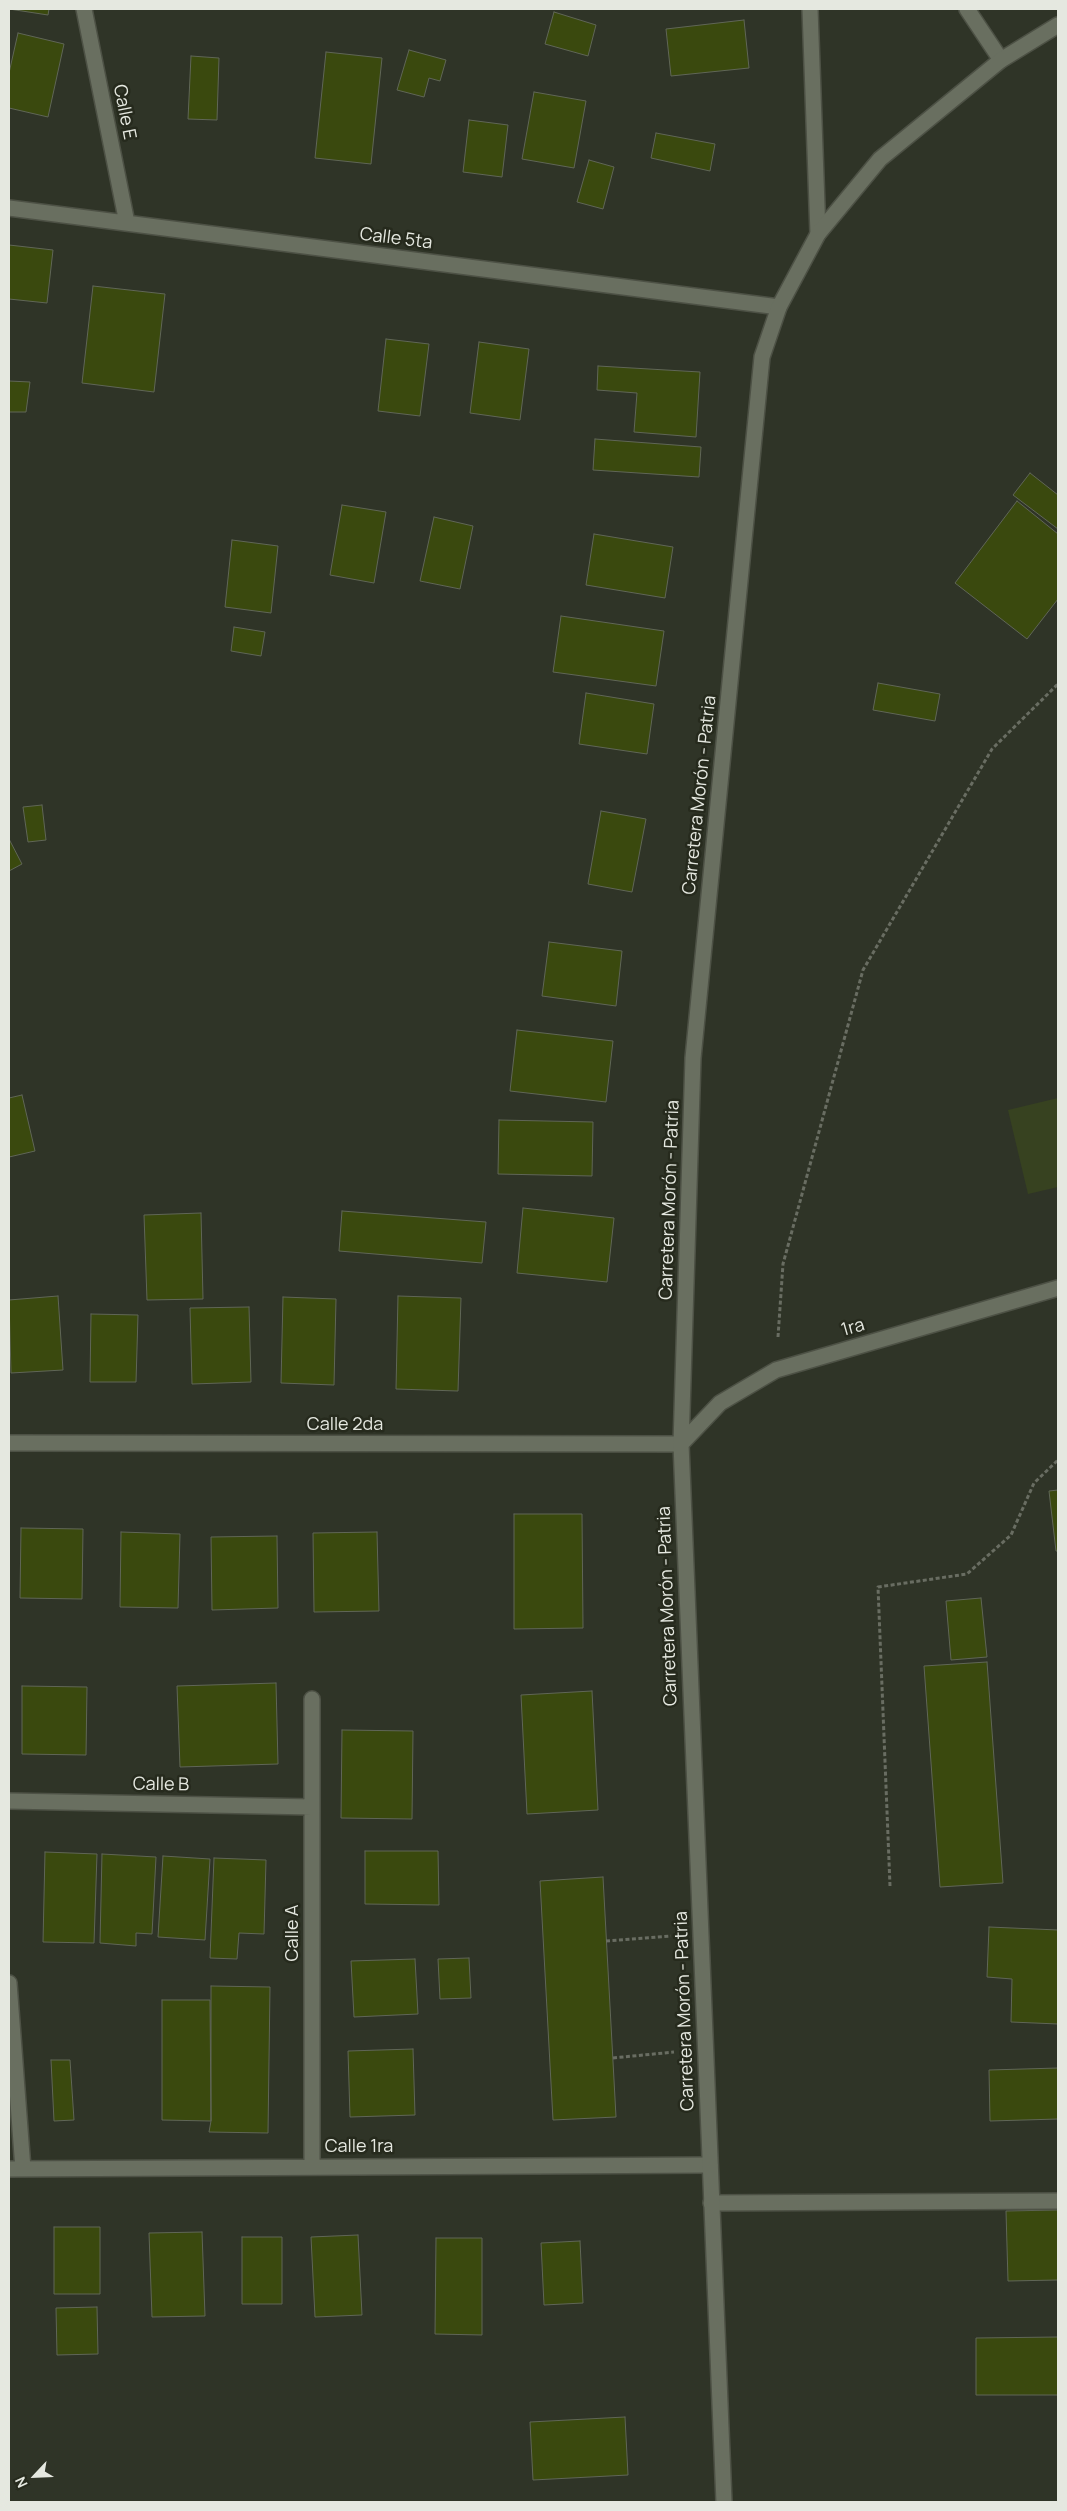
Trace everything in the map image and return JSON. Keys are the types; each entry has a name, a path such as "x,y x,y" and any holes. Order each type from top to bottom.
{"street":[{"name":"Calle E","path":"84,9 127,222"},
{"path":"810,9 818,234"},
{"path":"967,9 1001,60"},
{"name":"Carretera Morón - Patria","path":"724,2502 681,1444 693,1058 762,357 779,307 818,234 880,159 1001,60 1058,25"},
{"name":"Calle 5ta","path":"9,208 779,307"},
{"name":"1ra","path":"681,1444 720,1403 776,1370 1058,1288"},
{"name":"Calle 2da","path":"9,1443 681,1444"},
{"name":"Calle A","path":"312,1699 312,2166"},
{"name":"Calle B","path":"9,1801 312,1807"},
{"path":"9,1983 16,2169"},
{"name":"Calle 1ra","path":"16,2169 710,2165"},
{"path":"712,2203 1058,2202"}],"path":[{"path":"776,1370 783,1264 863,970 992,749 1058,684"},
{"path":"890,1886 878,1587 967,1574 1011,1535 1034,1483 1058,1460"},
{"path":"606,1942 700,1934"},
{"path":"613,2058 705,2048"}],"green space":[{"path":"1058,1098 1058,1187 1028,1194 1008,1110"}],"building":[{"path":"9,9 49,9 48,15"},
{"path":"554,12 596,25 588,56 545,44"},
{"path":"744,20 749,68 671,76 666,29"},
{"path":"18,33 64,44 48,117 9,108 9,73"},
{"path":"409,50 446,60 440,81 429,78 424,97 397,90"},
{"path":"326,52 382,58 371,164 315,158"},
{"path":"191,56 219,58 217,120 188,119"},
{"path":"534,92 586,101 574,168 522,159"},
{"path":"469,120 508,125 502,177 463,172"},
{"path":"656,133 715,144 710,171 651,158"},
{"path":"589,160 614,167 603,209 577,202"},
{"path":"9,245 53,250 47,303 9,299"},
{"path":"93,286 165,294 154,392 82,383"},
{"path":"386,339 429,344 420,416 378,411"},
{"path":"479,342 529,349 520,420 470,413"},
{"path":"598,366 700,372 696,437 634,432 637,393 597,390"},
{"path":"9,381 30,382 26,412 9,412"},
{"path":"595,439 701,447 699,477 593,470"},
{"path":"1030,473 1058,495 1058,529 1013,495"},
{"path":"1017,501 1058,534 1058,599 1027,639 955,583"},
{"path":"342,505 386,512 374,583 330,575"},
{"path":"434,517 473,526 460,589 420,581"},
{"path":"594,534 673,547 665,598 586,585"},
{"path":"232,540 278,546 271,613 225,607"},
{"path":"561,616 664,631 656,686 553,672"},
{"path":"234,627 265,632 261,656 231,651"},
{"path":"878,683 940,694 935,721 873,710"},
{"path":"586,693 654,704 647,754 579,744"},
{"path":"42,805 46,840 28,842 23,807"},
{"path":"601,811 646,819 632,892 588,884"},
{"path":"9,839 22,864 9,871"},
{"path":"549,942 622,951 616,1006 542,996"},
{"path":"517,1030 613,1041 606,1102 510,1091"},
{"path":"22,1095 35,1151 9,1157 9,1098"},
{"path":"499,1120 593,1122 592,1176 498,1174"},
{"path":"523,1208 614,1218 607,1282 517,1273"},
{"path":"342,1211 486,1222 482,1263 339,1251"},
{"path":"201,1213 203,1299 147,1300 144,1215"},
{"path":"58,1296 63,1370 11,1373 9,1300"},
{"path":"398,1296 461,1298 458,1391 396,1389"},
{"path":"283,1297 336,1299 334,1385 281,1383"},
{"path":"249,1307 251,1382 192,1384 190,1308"},
{"path":"91,1314 138,1315 136,1382 90,1382"},
{"path":"1058,1490 1058,1551 1056,1551 1049,1491"},
{"path":"514,1514 582,1514 583,1628 514,1629"},
{"path":"21,1528 83,1529 82,1599 20,1598"},
{"path":"121,1532 180,1534 178,1608 120,1607"},
{"path":"377,1532 379,1611 314,1612 313,1533"},
{"path":"277,1536 278,1608 212,1610 211,1537"},
{"path":"981,1598 987,1657 951,1660 946,1601"},
{"path":"987,1662 1003,1883 940,1887 924,1666"},
{"path":"276,1683 278,1764 180,1767 177,1686"},
{"path":"22,1686 87,1687 86,1755 22,1754"},
{"path":"592,1691 598,1810 527,1814 521,1695"},
{"path":"342,1730 413,1731 412,1819 341,1818"},
{"path":"365,1851 438,1851 439,1905 365,1904"},
{"path":"45,1852 97,1854 94,1943 43,1942"},
{"path":"102,1854 156,1857 152,1934 136,1933 136,1946 100,1943"},
{"path":"163,1856 210,1859 205,1940 158,1937"},
{"path":"214,1858 266,1860 264,1934 239,1933 237,1959 210,1958"},
{"path":"603,1877 616,2117 553,2120 540,1881"},
{"path":"989,1927 1058,1930 1058,2024 1011,2022 1012,1979 987,1977"},
{"path":"469,1958 471,1998 440,1999 438,1959"},
{"path":"415,1959 418,2014 354,2017 351,1961"},
{"path":"211,1986 270,1987 268,2133 209,2132 211,2121"},
{"path":"162,2000 210,2000 211,2121 162,2120"},
{"path":"413,2049 415,2115 350,2117 348,2051"},
{"path":"51,2060 70,2060 74,2120 54,2121"},
{"path":"1058,2068 1058,2119 990,2121 989,2070"},
{"path":"1058,2210 1058,2280 1008,2281 1006,2211"},
{"path":"54,2227 100,2227 100,2294 54,2294"},
{"path":"202,2232 205,2316 152,2317 149,2233"},
{"path":"358,2235 362,2315 315,2317 311,2237"},
{"path":"242,2237 282,2237 282,2304 242,2304"},
{"path":"436,2238 482,2238 482,2335 435,2334"},
{"path":"580,2241 583,2303 544,2305 541,2243"},
{"path":"97,2307 98,2354 57,2355 56,2308"},
{"path":"1058,2337 1058,2395 976,2395 976,2338"},
{"path":"625,2417 628,2475 533,2480 530,2422"}]}
